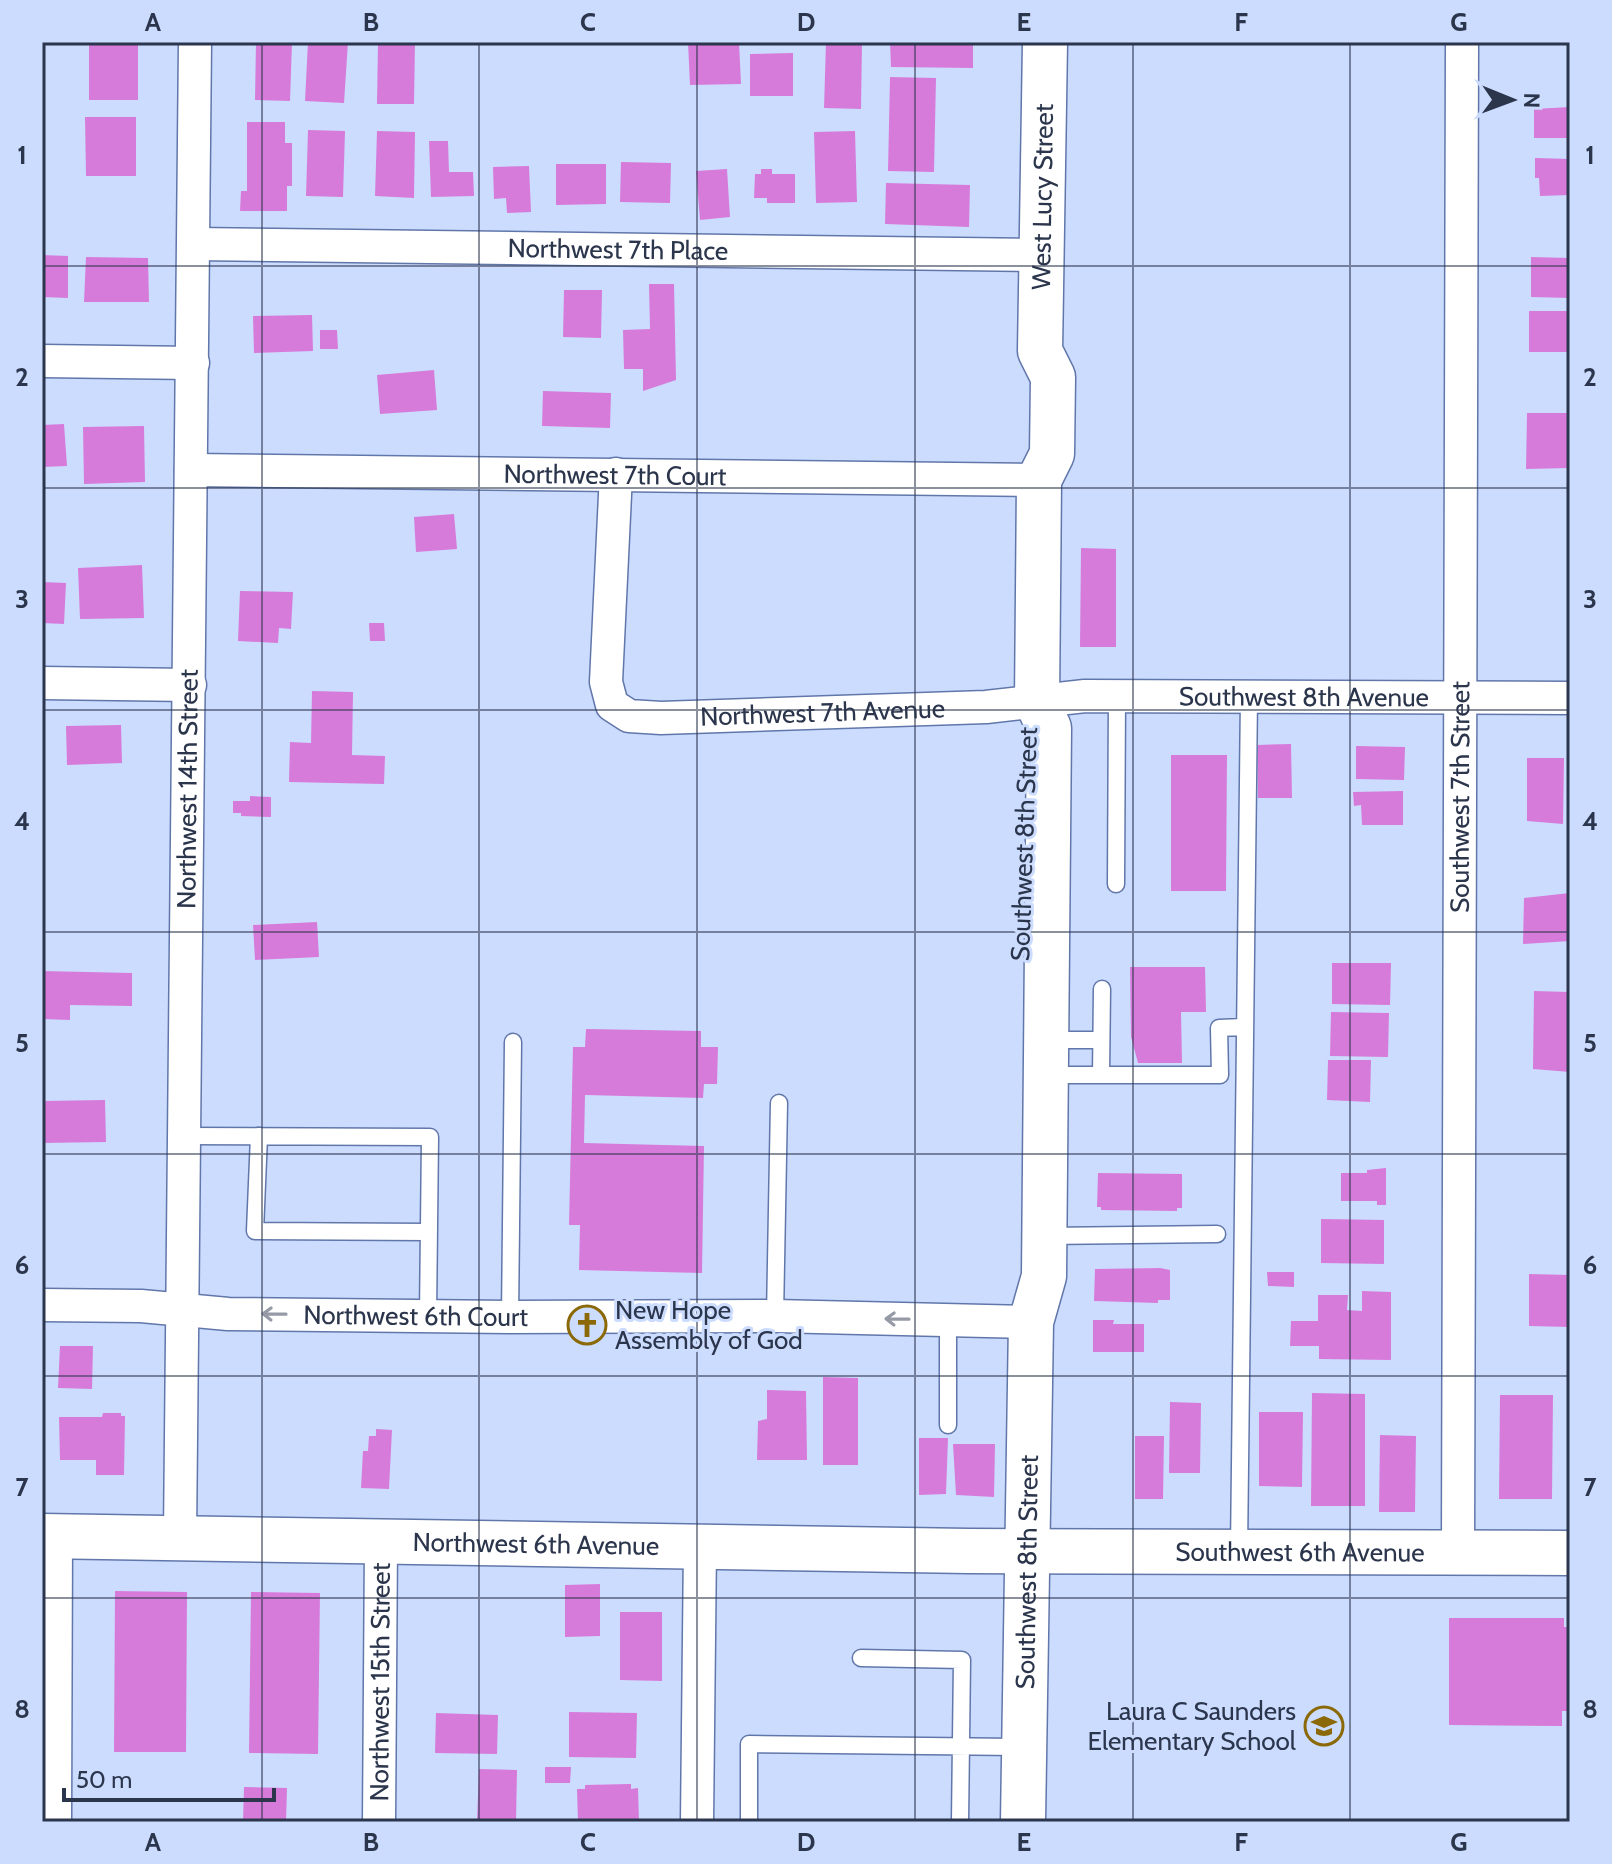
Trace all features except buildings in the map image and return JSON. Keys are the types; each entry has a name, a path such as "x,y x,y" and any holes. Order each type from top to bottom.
{"street":[{"name":"Northwest 14th Street","path":"180,1537 195,42"},
{"name":"West Lucy Street","path":"1037,702 1039,480 1052,454 1053,377 1040,351 1045,42"},
{"name":"Southwest 7th Street","path":"1458,1551 1462,42"},
{"name":"Northwest 7th Place","path":"194,244 1041,255"},
{"path":"42,361 193,363"},
{"name":"Northwest 7th Court","path":"191,470 1039,480"},
{"name":"Northwest 7th Avenue","path":"616,474 605,667 607,694 612,705 629,716 661,718 986,707 1037,702"},
{"path":"42,683 190,685"},
{"name":"Southwest 8th Avenue","path":"1037,702 1085,696 1570,698"},
{"name":"Southwest 8th Street","path":"1023,1822 1031,1322 1044,1276 1049,728 1037,702 1024,720 1016,1276 1031,1322"},
{"name":"Northwest 6th Court","path":"42,1305 182,1309 228,1314 775,1316 1031,1322"},
{"path":"49,1536 55,1822"},
{"name":"Northwest 6th Avenue","path":"49,1536 1028,1551"},
{"name":"Northwest 15th Street","path":"379,1822 381,1542"},
{"path":"697,1822 700,1545"},
{"name":"Southwest 6th Avenue","path":"1028,1551 1570,1553"}],"lane":[{"path":"1116,884 1117,696"},
{"path":"1239,1553 1249,696"},
{"path":"1101,1075 1102,989"},
{"path":"1046,1058 1101,1075 1220,1075 1219,1028 1243,1027"},
{"path":"1046,1058 1101,1040"},
{"path":"510,1317 513,1042"},
{"path":"775,1316 779,1103"},
{"path":"184,1136 430,1137 428,1316"},
{"path":"259,1136 255,1231 428,1232"},
{"path":"1044,1236 1217,1234"},
{"path":"948,1320 948,1425"},
{"path":"861,1658 962,1660 960,1822"},
{"path":"749,1822 749,1744 1024,1747"}],"place":[{"name":"New Hope Assembly of God","path":"587,1325"},
{"name":"Laura C Saunders Elementary School","path":"1324,1726"}]}
